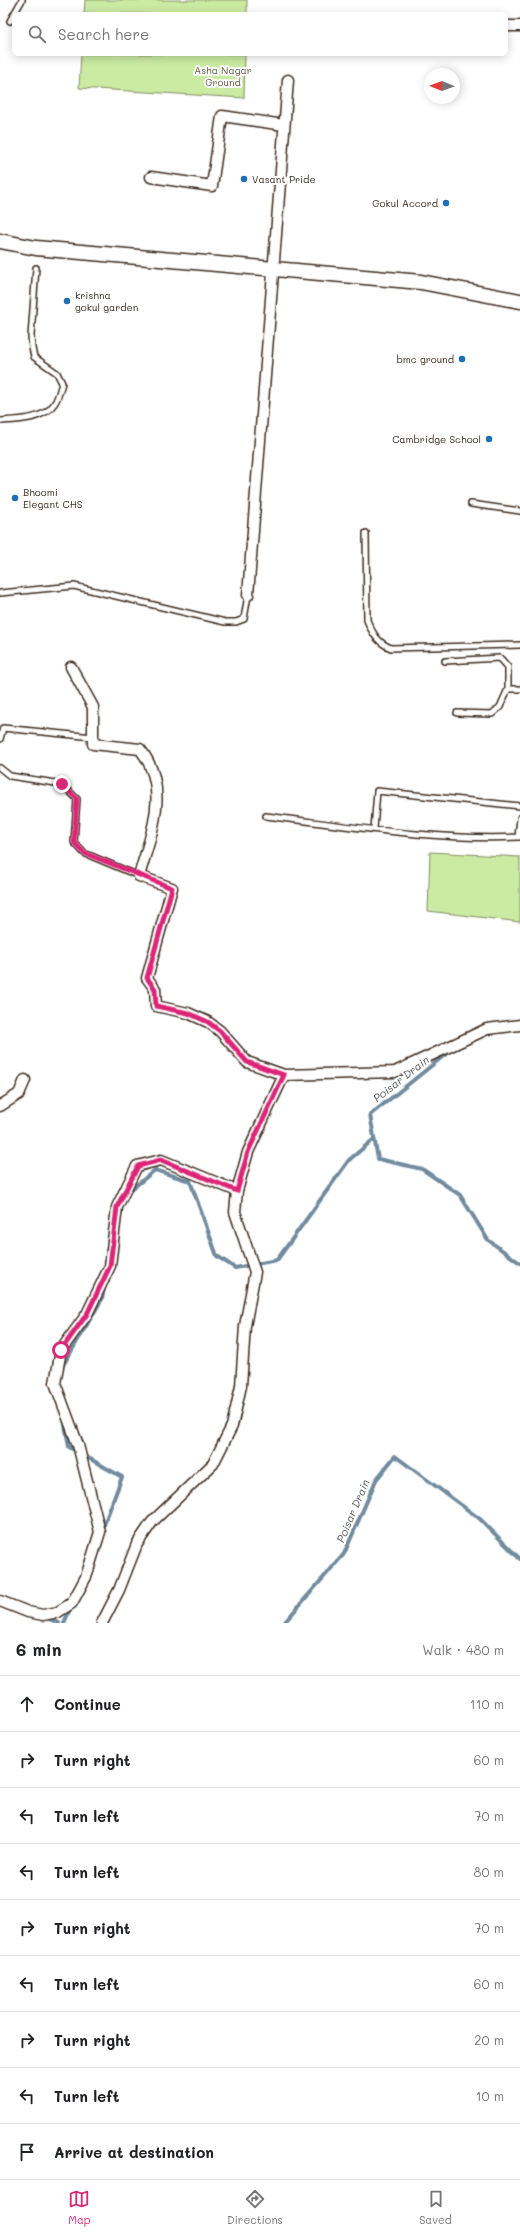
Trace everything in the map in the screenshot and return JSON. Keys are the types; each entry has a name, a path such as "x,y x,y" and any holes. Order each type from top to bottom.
{"street":[{"path":"508,26 520,26"},
{"path":"248,595 288,80"},
{"path":"151,177 212,186 222,116 284,125"},
{"path":"0,241 36,248 421,282 520,301"},
{"path":"71,667 93,707 93,744 140,749 148,760 156,786 158,802 155,820 139,876 172,888 147,978 155,989 156,1006 188,1013 208,1022 220,1031 247,1062 284,1075 395,1072 487,1029 520,1025"},
{"path":"102,1623 119,1590 137,1544 157,1517 213,1464 232,1426 241,1386 245,1326 255,1272 249,1258 235,1212 237,1191 248,1152 284,1075"},
{"path":"0,1106 19,1094 25,1080"},
{"path":"0,1601 28,1612 43,1615 58,1612 72,1604 86,1577 100,1532 78,1445 55,1383 61,1350 87,1314 110,1266 117,1207 138,1166 161,1160 237,1191"}],"lane":[{"path":"15,12 22,0"},
{"path":"10,21 12,18"},
{"path":"0,421 28,418 42,413 54,405 62,383 57,373 34,357 31,336 36,268"},
{"path":"471,504 520,511"},
{"path":"366,533 367,620 372,633 384,645 391,648 520,645"},
{"path":"0,593 74,586 225,622 236,622 244,619 248,595"},
{"path":"445,661 500,658 508,667 508,689 500,707 492,714 457,713"},
{"path":"508,689 520,689"},
{"path":"0,739 3,728 93,737"},
{"path":"0,768 10,776 62,784 77,799 74,842 84,853 139,876"},
{"path":"374,829 377,791 520,806"},
{"path":"266,816 374,829 491,838 519,837 520,818"}],"green space":[{"path":"85,0 247,0 247,12 84,12"},
{"name":"Asha Nagar Ground","path":"81,56 245,56 244,98 79,88"},
{"path":"430,852 520,857 520,922 428,911"}],"waterway":[{"name":"Poisar Drain","path":"451,1050 370,1115 378,1159 422,1169 460,1195 488,1240 520,1263"},
{"path":"127,1193 155,1170 190,1181 217,1256 235,1268 277,1260 349,1160 374,1139"},
{"path":"62,1367 102,1299 104,1289"},
{"path":"64,1419 69,1447 122,1477 102,1530"},
{"name":"Poisar Drain","path":"284,1623 344,1554 376,1480 395,1456 480,1519 520,1559"},
{"path":"64,1623 71,1607"},
{"path":"43,1617 59,1623"}],"place":[{"name":"Vasant Pride","path":"244,179"},
{"name":"Gokul Accord","path":"446,203"},
{"name":"krishna gokul garden","path":"67,301"},
{"name":"bmc ground","path":"462,359"},
{"name":"Cambridge School","path":"489,439"},
{"name":"Bhoomi Elegant CHS","path":"15,498"}],"route":[{"path":"61,1350 87,1314 110,1266 117,1207 138,1166 161,1160 237,1191 248,1152 284,1075 247,1062 220,1031 208,1022 188,1013 156,1006 155,989 147,978 172,888 84,853 74,842 77,799 62,784"}]}
